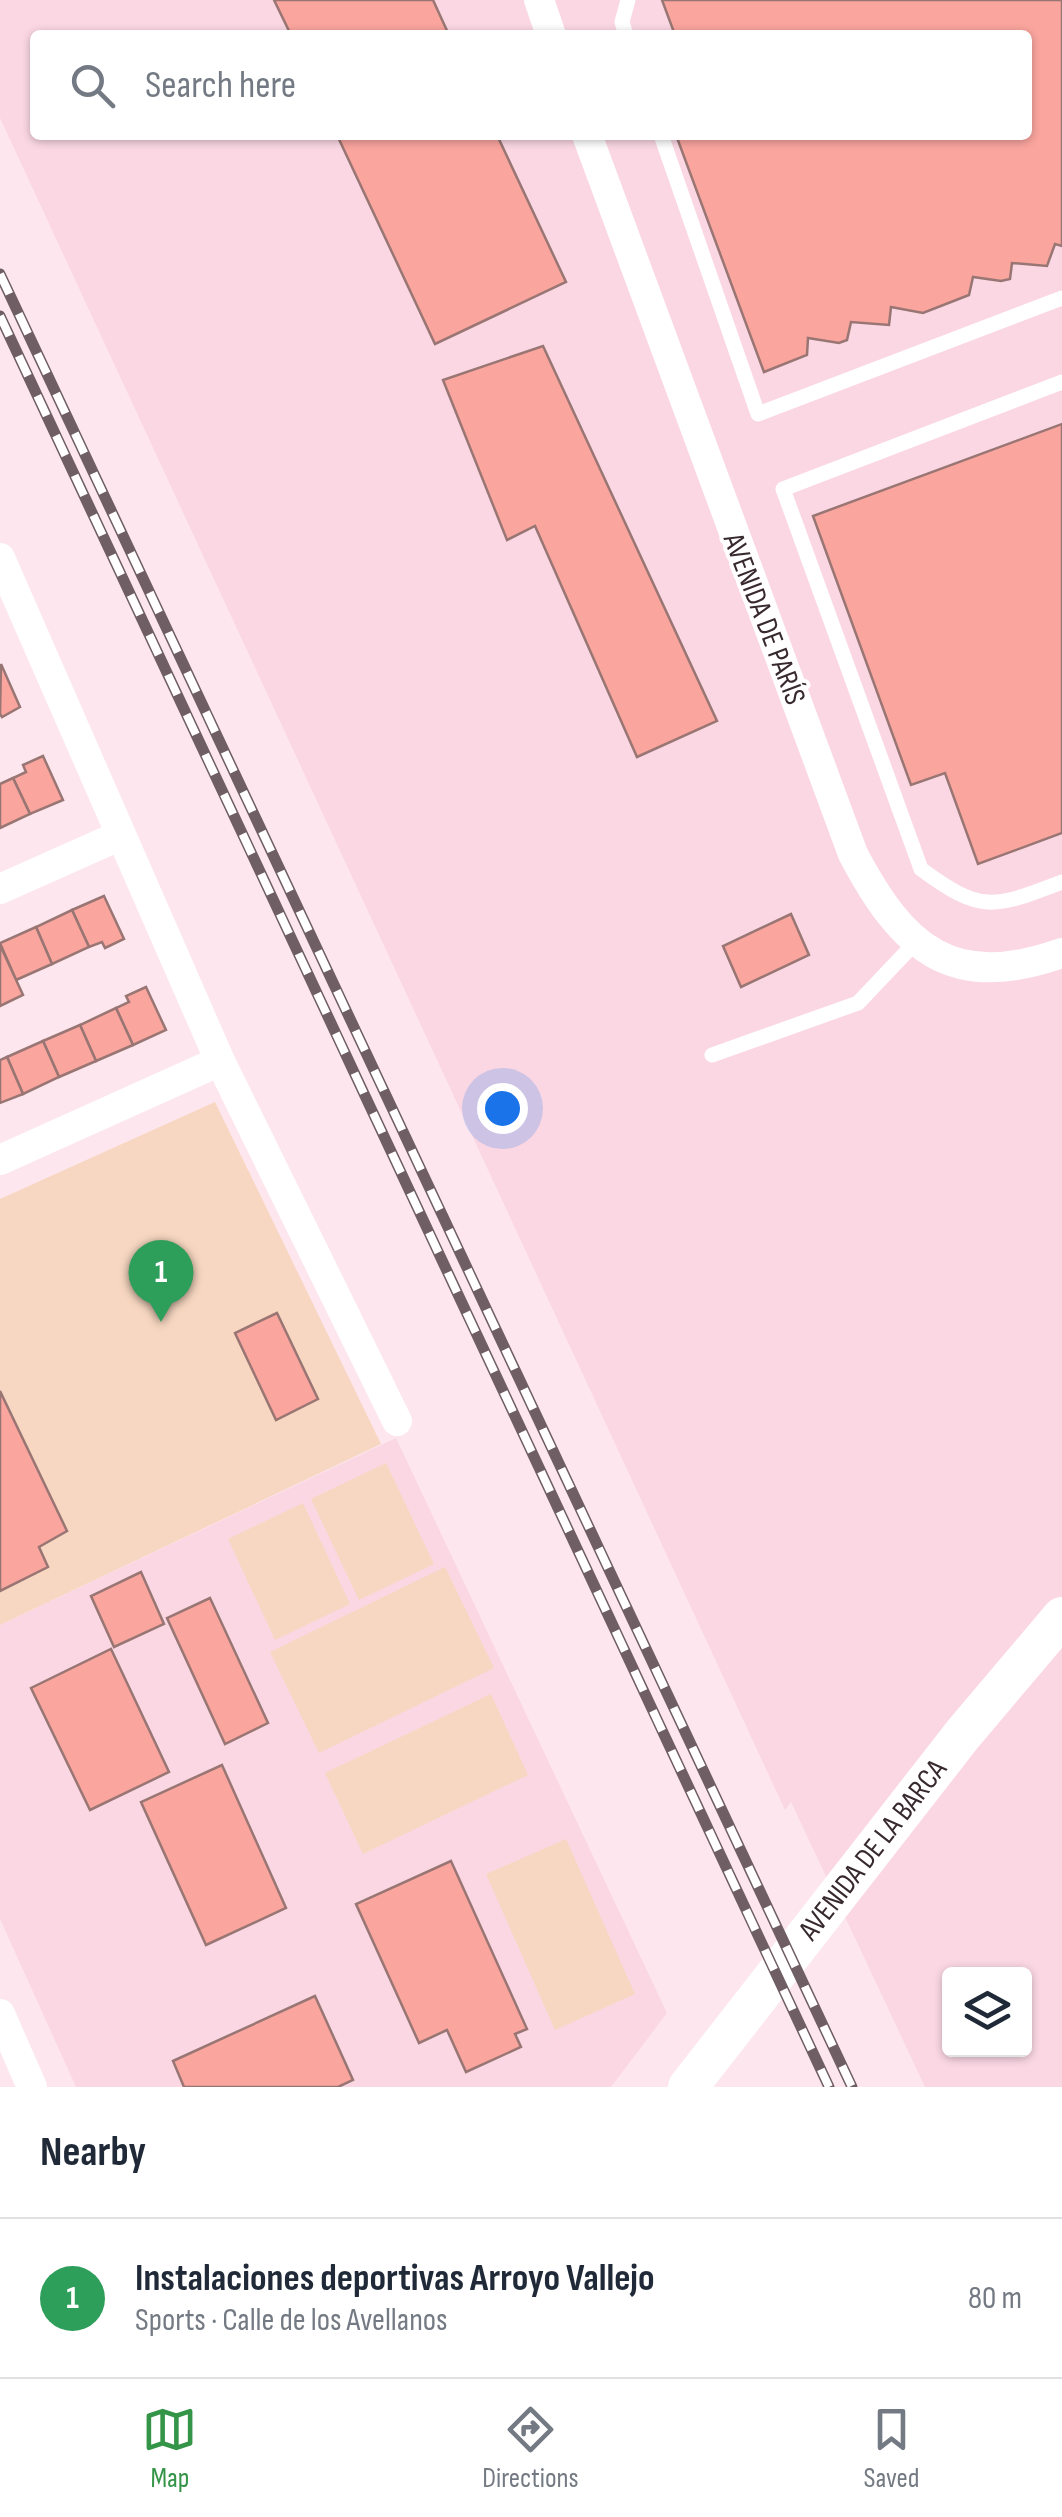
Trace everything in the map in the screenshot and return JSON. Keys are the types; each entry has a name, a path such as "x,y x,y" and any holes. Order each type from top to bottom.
{"street":[{"name":"AVENIDA DE PARÍS","path":"590,140 853,854 881,906 914,944 973,967 1001,970 1062,953"},
{"path":"0,558 8,598 121,835 220,1061 397,1421"},
{"path":"0,889 121,835"},
{"path":"0,1160 220,1061"},
{"name":"AVENIDA DE LA BARCA","path":"699,2072 1062,1617"},
{"path":"0,2014 32,2087"}],"lane":[{"path":"624,30 622,22 628,0"},
{"path":"663,140 758,414 1062,298"},
{"path":"1062,382 784,489 921,869 958,896 1002,905 1062,882"},
{"path":"712,1055 858,1003 914,944"}],"shaded area":[{"path":"0,0 1062,0 1062,2087 925,2087 791,1802 785,1810 0,118"},
{"path":"215,1102 381,1444 0,1625 0,1199"},
{"path":"396,1438 667,2013 611,2087 76,2087 0,1919 0,1625"},
{"path":"386,1463 434,1564 359,1600 311,1499"},
{"path":"303,1503 350,1604 275,1640 228,1539"},
{"path":"445,1567 494,1668 319,1753 270,1652"},
{"path":"491,1694 528,1775 363,1854 325,1773"},
{"path":"566,1839 635,1994 555,2030 486,1874"}],"building":[{"path":"274,0 433,0 447,30 289,30"},
{"path":"662,0 1062,0 1062,246 1055,244 1047,266 1012,263 1010,279 973,277 969,295 923,313 891,307 889,325 851,322 847,340 839,343 808,338 807,355 764,372 678,140 1032,140 1032,30 673,30"},
{"path":"339,140 499,140 566,282 435,344"},
{"path":"543,346 717,721 637,757 535,526 507,540 443,380"},
{"path":"1062,424 1062,833 978,864 945,773 911,785 813,516"},
{"path":"1,664 20,707 2,717 0,714"},
{"path":"43,756 63,800 30,814 13,778 26,772 23,765"},
{"path":"13,778 30,814 0,828 0,784"},
{"path":"104,896 124,939 105,948 102,942 89,947 72,910"},
{"path":"72,910 89,947 52,964 36,927"},
{"path":"791,914 809,955 741,987 723,946"},
{"path":"36,927 52,964 16,980 0,943"},
{"path":"0,945 23,995 0,1006"},
{"path":"146,987 166,1030 133,1045 116,1008 129,1002 126,996"},
{"path":"116,1008 133,1045 96,1061 80,1025"},
{"path":"80,1025 96,1061 59,1077 43,1041"},
{"path":"43,1041 59,1077 23,1094 7,1057"},
{"path":"7,1057 23,1094 0,1103 0,1060"},
{"path":"277,1313 318,1399 276,1420 235,1333"},
{"path":"0,1391 67,1531 39,1547 48,1567 0,1591"},
{"path":"141,1572 164,1624 114,1647 91,1596"},
{"path":"210,1598 268,1723 225,1744 167,1618"},
{"path":"111,1649 169,1772 90,1810 31,1688"},
{"path":"222,1765 286,1908 206,1945 141,1802"},
{"path":"451,1861 527,2029 515,2034 521,2047 466,2072 447,2030 419,2043 356,1904"},
{"path":"315,1996 353,2080 338,2087 184,2087 173,2061"}],"railway":[{"path":"0,274 852,2087"},
{"path":"0,316 829,2087"}],"place":[{"name":"Instalaciones deportivas Arroyo Vallejo","path":"161,1322"}]}
